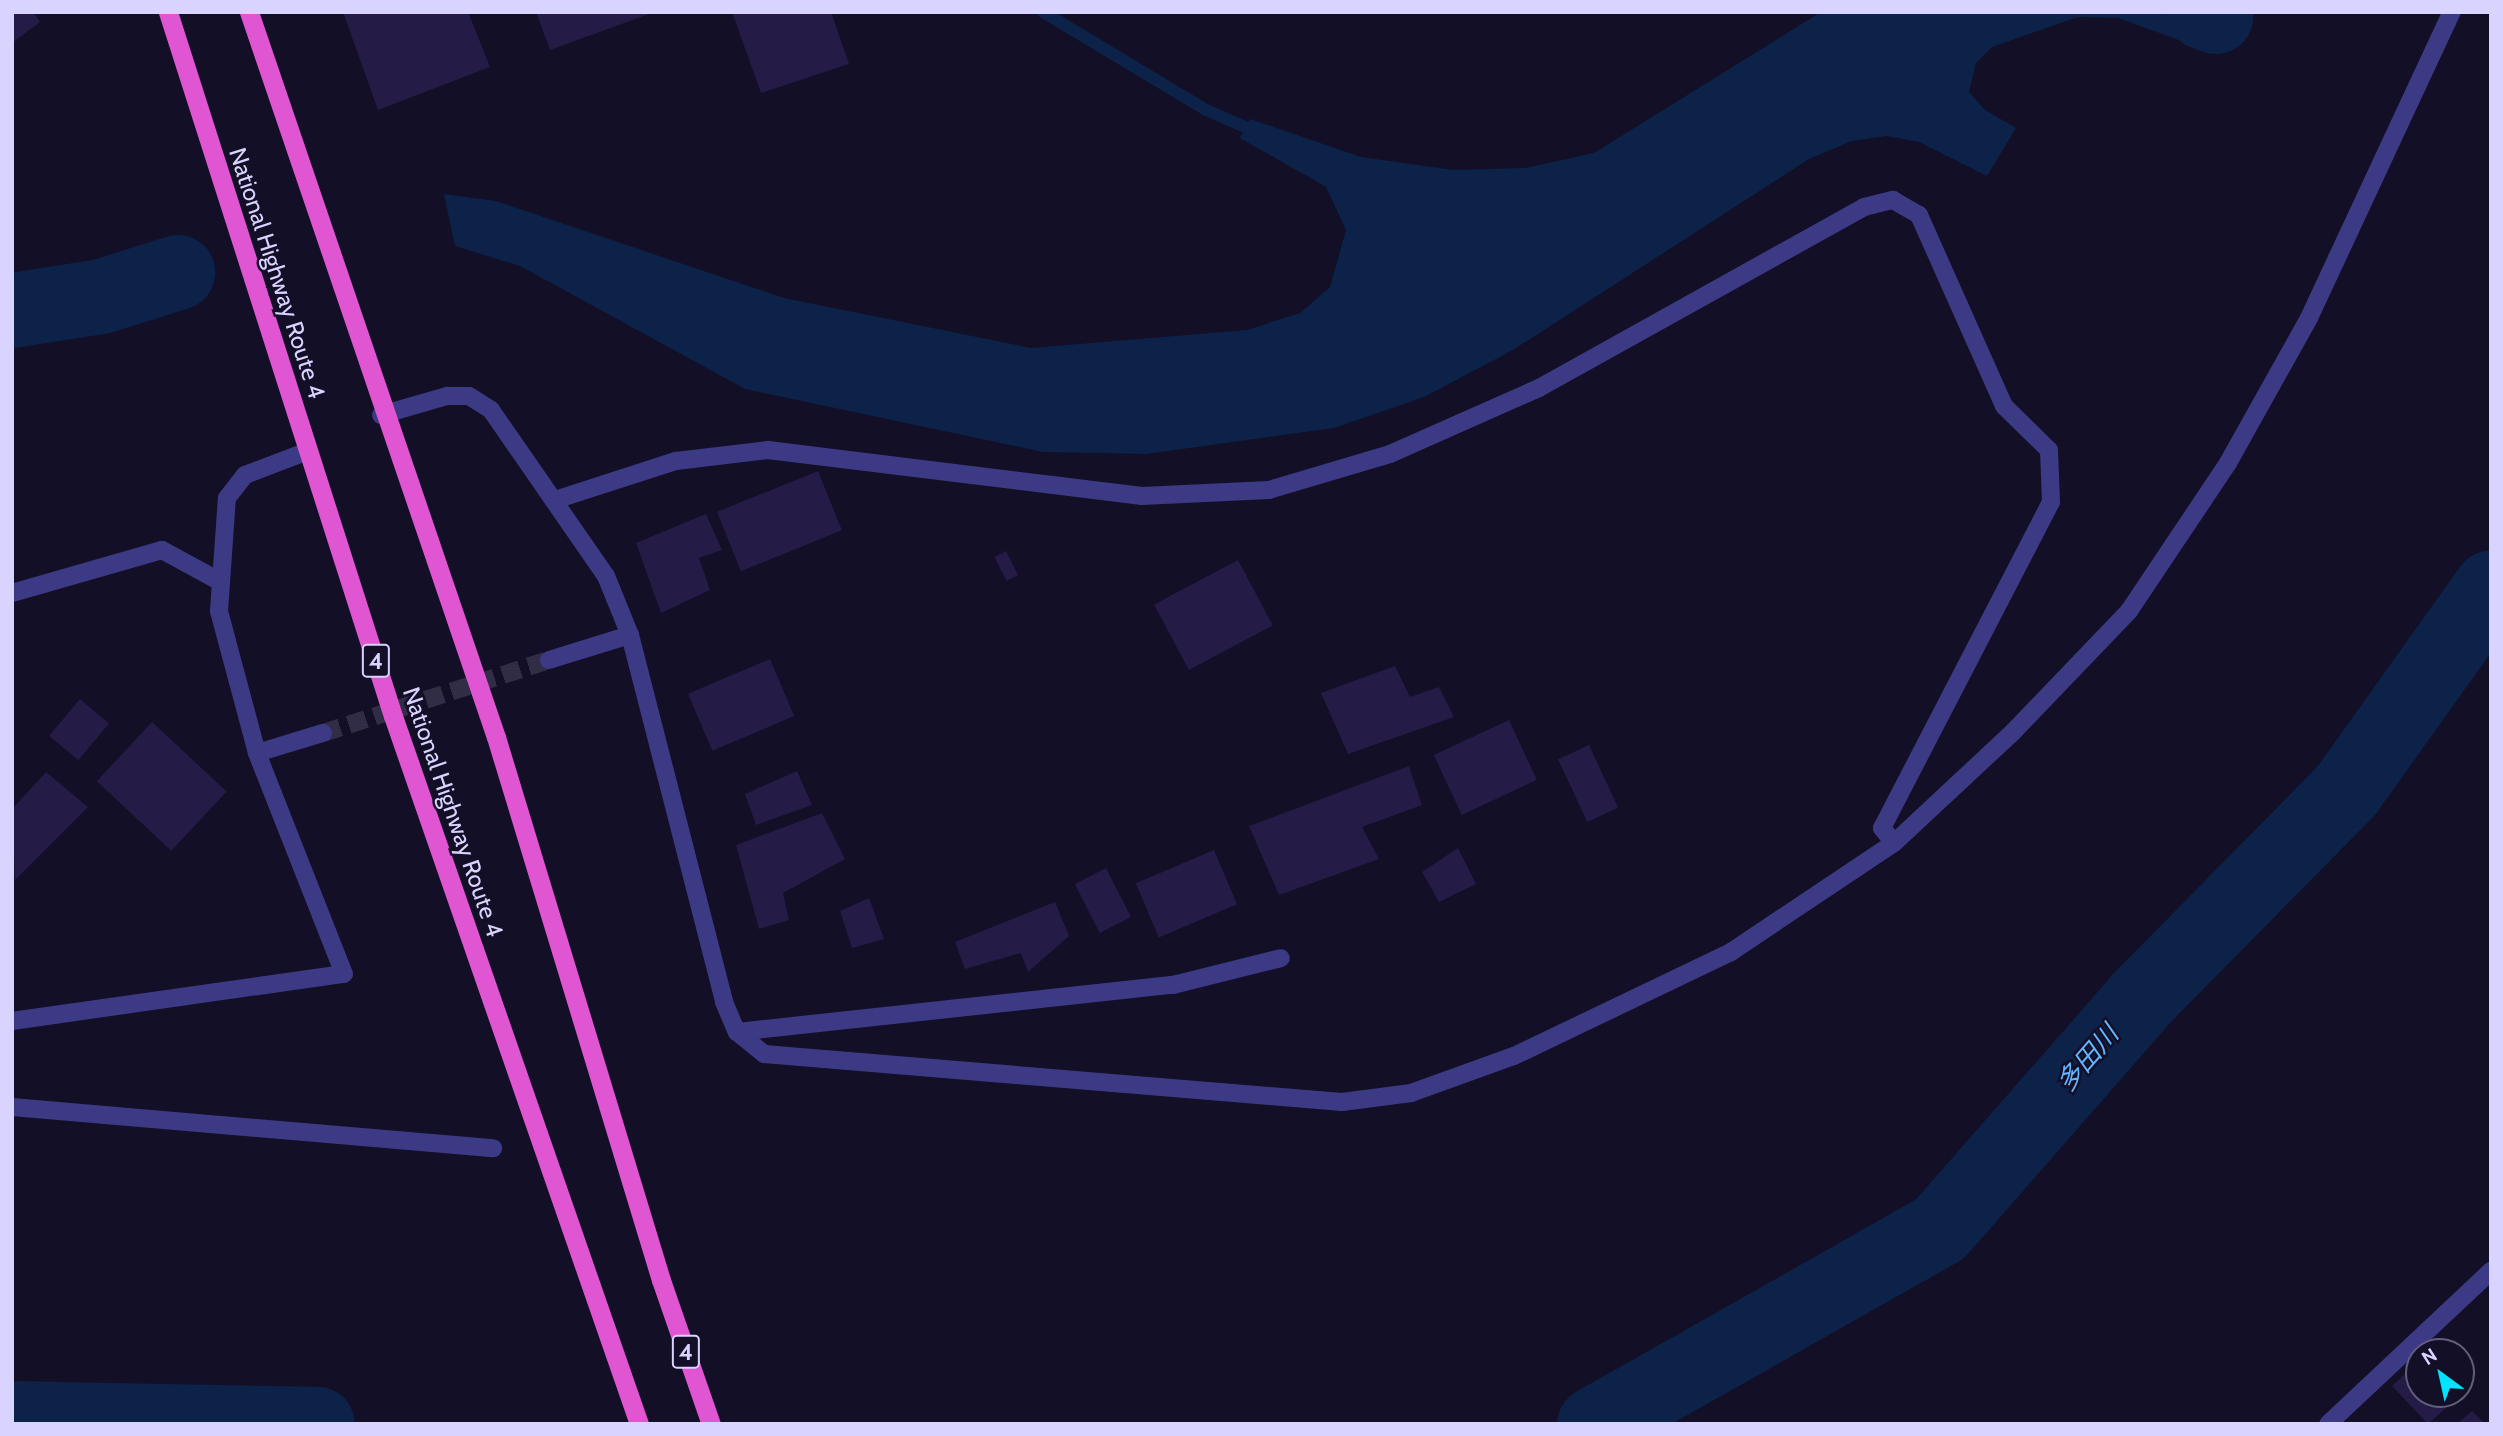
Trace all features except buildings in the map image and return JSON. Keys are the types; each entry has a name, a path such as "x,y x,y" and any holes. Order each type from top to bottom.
{"highway":[{"name":"National Highway Route 4","path":"168,12 308,451 639,1424"},
{"name":"4","path":"249,12 382,415 496,737 661,1279 711,1424"}],"street":[{"path":"382,415 469,396 491,410 558,499 606,576 630,635 724,1002 737,1032 764,1054 1342,1102 1411,1093 1514,1056 1731,952 1894,843 2129,611 2228,463 2309,318 2452,12"},
{"path":"558,499 676,461 768,450 1142,496 1269,490 1390,454 1539,388 1864,207 1893,200 1919,215 2004,406 2049,450 2051,502 1882,828 1894,843"},
{"path":"12,1021 344,974 257,753 219,611 227,498 245,475 308,451"},
{"path":"12,593 162,550 221,582"},
{"path":"549,660 630,635"},
{"path":"257,753 323,733"},
{"path":"737,1032 1173,985 1281,958"},
{"path":"12,1107 493,1147"},
{"path":"2328,1424 2491,1271"}],"water":[{"path":"1821,12 2203,12 2187,43 2118,18 2078,17 1992,47 1976,63 1969,92 1985,110 2016,128 1987,176 1919,142 1887,136 1852,141 1809,159 1513,350 1424,397 1334,428 1146,454 1043,452 745,389 520,266 455,246 444,194 496,201 784,298 1031,348 1247,330 1300,313 1330,287 1346,230 1326,187 1240,138 1250,119 1361,157 1453,170 1525,168 1594,153"}],"waterway":[{"path":"1043,12 1206,110 1259,133"},
{"path":"2204,12 2215,16"},
{"path":"12,310 101,296 177,272"},
{"name":"多田川","path":"1594,1424 1939,1229 2140,999 2346,790 2491,587"},
{"name":"多田川","path":"12,1418 317,1424"}],"tunnel":[{"path":"323,733 549,660"}]}
